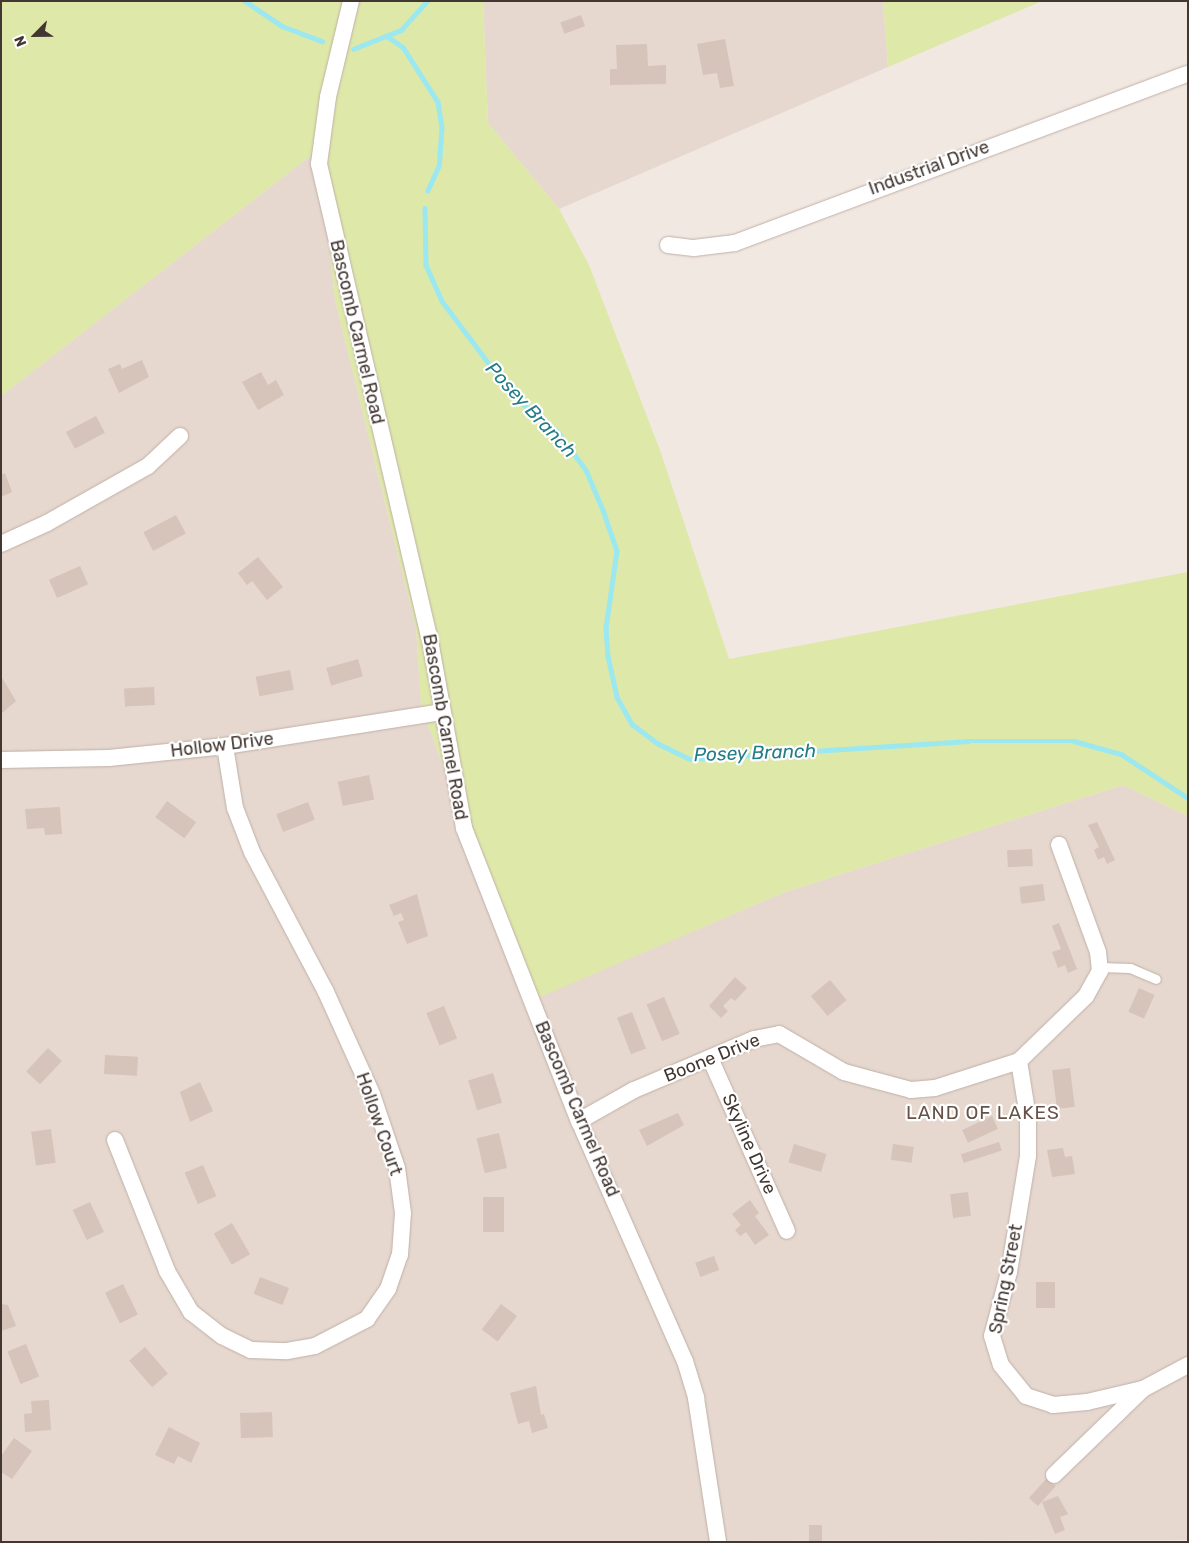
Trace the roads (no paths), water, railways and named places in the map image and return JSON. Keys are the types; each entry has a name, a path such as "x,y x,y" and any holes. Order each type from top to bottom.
{"street":[{"name":"Bascomb Carmel Road","path":"351,1 328,97 320,164 429,635 441,712 464,828 579,1121 685,1361 698,1407 718,1542"},
{"name":"Industrial Drive","path":"668,245 694,248 735,243 1188,74"},
{"path":"1,544 47,523 148,466 180,436"},
{"name":"Hollow Drive","path":"1,760 109,758 225,746 441,712"},
{"name":"Hollow Court","path":"116,1140 167,1271 191,1312 222,1336 251,1350 287,1351 315,1346 367,1319 388,1289 400,1255 403,1213 397,1168 372,1094 326,992 252,852 235,808 225,746"},
{"path":"1019,1061 1086,996 1100,967 1058,845"},
{"name":"Boone Drive","path":"579,1121 634,1090 754,1039 779,1034 844,1072 911,1090 935,1088 1019,1061"},
{"name":"Skyline Drive","path":"710,1058 787,1231"},
{"name":"Spring Street","path":"1019,1061 1028,1117 1028,1156 1009,1272 992,1336 1001,1365 1026,1396 1053,1405 1087,1402 1143,1390"},
{"path":"1054,1475 1143,1390 1188,1365"}],"lane":[{"path":"1100,967 1130,968 1156,979"}],"waterway":[{"name":"Posey Branch","path":"245,1 282,26 322,41"},
{"path":"353,49 401,30 427,1"},
{"name":"Posey Branch","path":"387,36 403,47 438,102 442,127 439,166 428,191"},
{"name":"Posey Branch","path":"425,208 426,265 442,301 514,397 558,432 586,470 603,510 617,551 606,628 608,656 617,697 632,724 659,744 690,759 968,741 1074,741 1121,754 1188,798"}],"district":[{"name":"LAND OF LAKES","path":"983,1113"}]}
